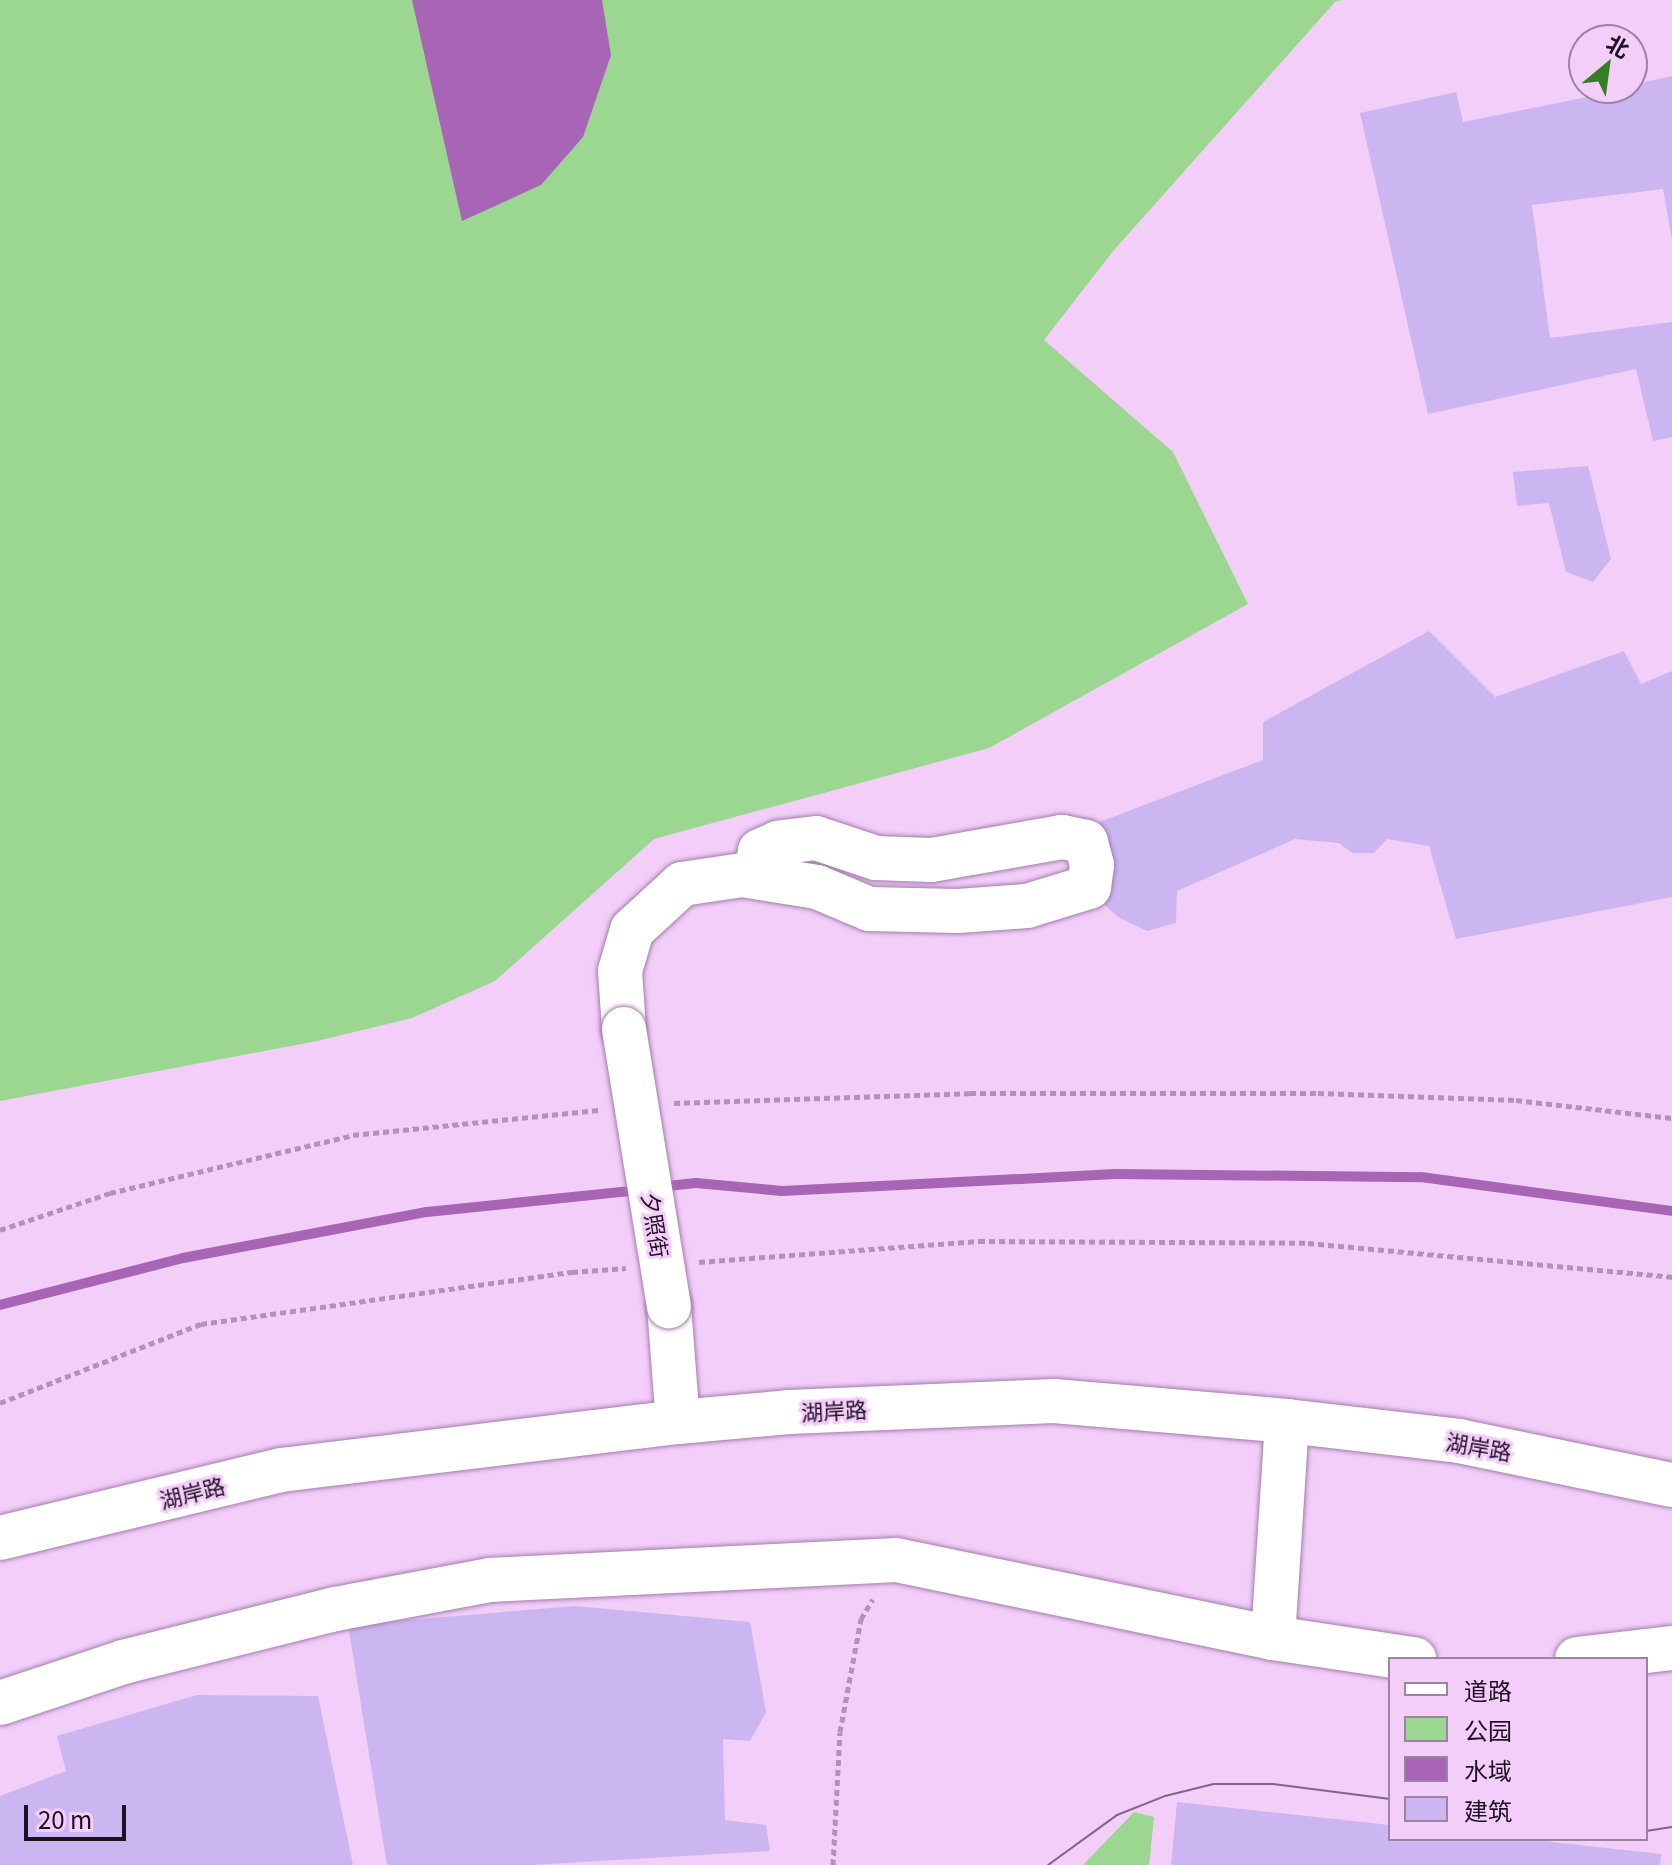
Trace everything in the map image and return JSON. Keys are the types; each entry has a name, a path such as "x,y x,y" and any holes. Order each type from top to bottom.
{"street":[{"name":"夕照街","path":"678,1422 669,1306 624,1029 620,971 632,930 682,884 742,875 817,887 869,909 958,911 1027,906 1089,887 1092,865 1086,842 1062,837 931,860 876,858 816,838 778,843 760,851 757,877"},
{"name":"湖岸路","path":"0,1538 281,1470 678,1422 789,1412 1054,1401 1287,1421 1459,1441 1672,1485"},
{"path":"1273,1638 1287,1421"},
{"path":"0,1703 123,1662 335,1609 490,1580 896,1560 1273,1638 1401,1657"},
{"path":"1594,1657 1672,1648"}],"path":[{"path":"669,1103 970,1093 1318,1093 1516,1100 1672,1118"},
{"path":"0,1230 110,1193 353,1135 606,1109"},
{"path":"697,1262 979,1241 1308,1243 1672,1277"},
{"path":"0,1403 201,1324 572,1272 635,1267"},
{"path":"833,1865 840,1732 861,1619 896,1560"}],"green space":[{"path":"0,0 1342,0 1335,2 1114,250 1044,340 1173,452 1248,604 989,748 654,839 495,981 412,1018 317,1041 0,1101"},
{"path":"1134,1812 1154,1817 1149,1865 1083,1865"}],"water":[{"path":"412,0 602,0 611,55 583,137 541,185 462,221"}],"building":[{"path":"1672,76 1672,240 1663,189 1532,205 1550,338 1672,322 1672,437 1653,441 1636,369 1428,414 1360,113 1456,92 1463,122 1568,101 1568,104 1648,104 1648,81"},
{"path":"1588,466 1611,559 1593,582 1566,572 1549,503 1517,506 1513,472"},
{"path":"1429,631 1495,697 1624,651 1641,684 1672,671 1672,897 1456,939 1429,846 1387,839 1374,853 1352,853 1339,843 1295,839 1177,891 1176,923 1147,931 1118,917 1097,898 1094,824 1263,760 1263,722"},
{"path":"575,1606 750,1622 766,1712 750,1741 723,1739 725,1820 766,1825 770,1851 532,1865 387,1865 348,1625"},
{"path":"197,1695 318,1696 353,1865 0,1865 0,1796 66,1771 57,1736"},
{"path":"1177,1802 1388,1825 1388,1841 1541,1841 1661,1854 1660,1865 1171,1865"}],"waterway":[{"path":"658,1187 696,1183 782,1191 1116,1174 1421,1177 1672,1211"},
{"path":"0,1305 183,1258 427,1212 639,1190"}],"tram line":[{"path":"1048,1865 1117,1815 1165,1796 1214,1784 1273,1784 1388,1799"},
{"path":"1648,1831 1672,1827"}]}
